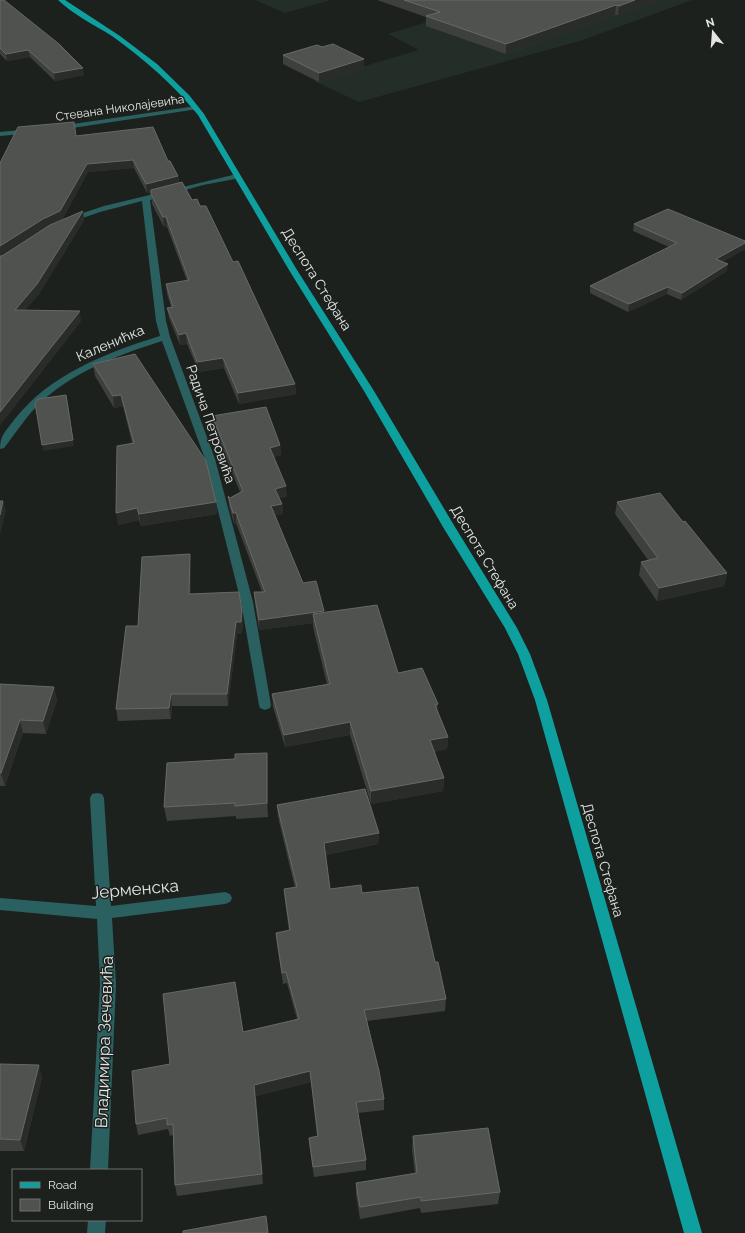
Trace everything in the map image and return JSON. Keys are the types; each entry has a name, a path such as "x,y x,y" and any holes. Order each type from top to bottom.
{"main road":[{"name":"Деспота Стефана","path":"61,0 145,59 174,83 196,108 369,391 449,527 511,628 524,654 543,707 693,1233"}],"street":[{"name":"Стевана Николајевића","path":"50,129 196,108"},
{"name":"Стевана Николајевића","path":"0,134 42,130"},
{"path":"61,224 90,212 215,179 237,176"},
{"name":"Радича Петровића","path":"146,198 164,336 210,459 247,602 265,705"},
{"name":"Каленићка","path":"0,446 38,400 85,366 164,336"},
{"name":"Владимира Зечевића","path":"97,798 108,984 99,1169"},
{"name":"Јерменска","path":"0,904 105,913 225,898"},
{"path":"96,1233 97,1221"}],"shaded area":[{"path":"255,0 331,0 285,13"},
{"path":"498,0 692,0 580,41 359,102 314,81 419,50 388,34"}],"building":[{"path":"0,0 4,0 59,44 83,68 54,73 28,50 6,54 0,48"},
{"path":"404,0 635,0 619,6 616,5 506,44 426,16 440,12"},
{"path":"333,44 364,59 319,73 283,55 317,45 322,47"},
{"path":"74,122 76,136 153,127 168,161 170,161 178,176 146,184 133,160 87,164 60,211 43,219 0,246 0,163 18,127"},
{"path":"182,182 192,200 197,199 200,206 206,206 233,262 238,261 295,384 238,393 223,358 197,362 186,333 179,335 167,308 173,307 166,284 189,280 166,217 163,217 151,194 151,190"},
{"path":"668,209 745,241 745,243 716,259 728,264 682,293 668,287 629,304 590,286 677,243 634,224"},
{"path":"83,211 37,284 15,310 80,311 0,412 0,256 50,225"},
{"path":"135,354 206,461 216,502 139,514 137,508 116,513 117,446 134,443 121,395 113,396 93,364"},
{"path":"66,395 73,440 42,445 35,403 38,399"},
{"path":"266,407 280,445 270,448 286,486 275,489 282,504 271,506 303,583 316,581 324,611 259,620 254,592 265,592 236,513 233,513 228,496 230,498 243,491 212,416"},
{"path":"660,493 727,573 659,588 641,562 658,558 617,502"},
{"path":"0,501 3,501 0,515"},
{"path":"190,554 189,594 239,592 242,611 241,622 236,622 227,694 171,694 169,708 116,709 126,626 138,626 142,557"},
{"path":"377,605 398,673 422,668 438,704 435,705 448,737 430,740 444,778 371,791 350,722 284,735 272,694 330,684 313,614"},
{"path":"0,684 54,687 43,721 20,720 1,773 0,773"},
{"path":"267,753 267,803 235,806 235,803 164,807 167,763 235,759 235,754"},
{"path":"365,789 379,833 324,843 330,889 361,885 362,893 418,887 435,962 438,962 446,999 364,1010 379,1071 384,1099 356,1102 366,1160 313,1167 309,1138 318,1136 310,1071 254,1085 262,1174 175,1185 173,1124 167,1125 167,1118 136,1124 132,1071 170,1064 163,994 235,982 243,1032 299,1019 286,972 282,973 276,933 290,930 284,889 297,887 277,805"},
{"path":"0,1064 39,1065 20,1140 0,1139"},
{"path":"488,1128 500,1192 421,1201 421,1197 360,1207 356,1183 417,1173 413,1136"},
{"path":"266,1216 268,1233 183,1233 183,1231"}]}
